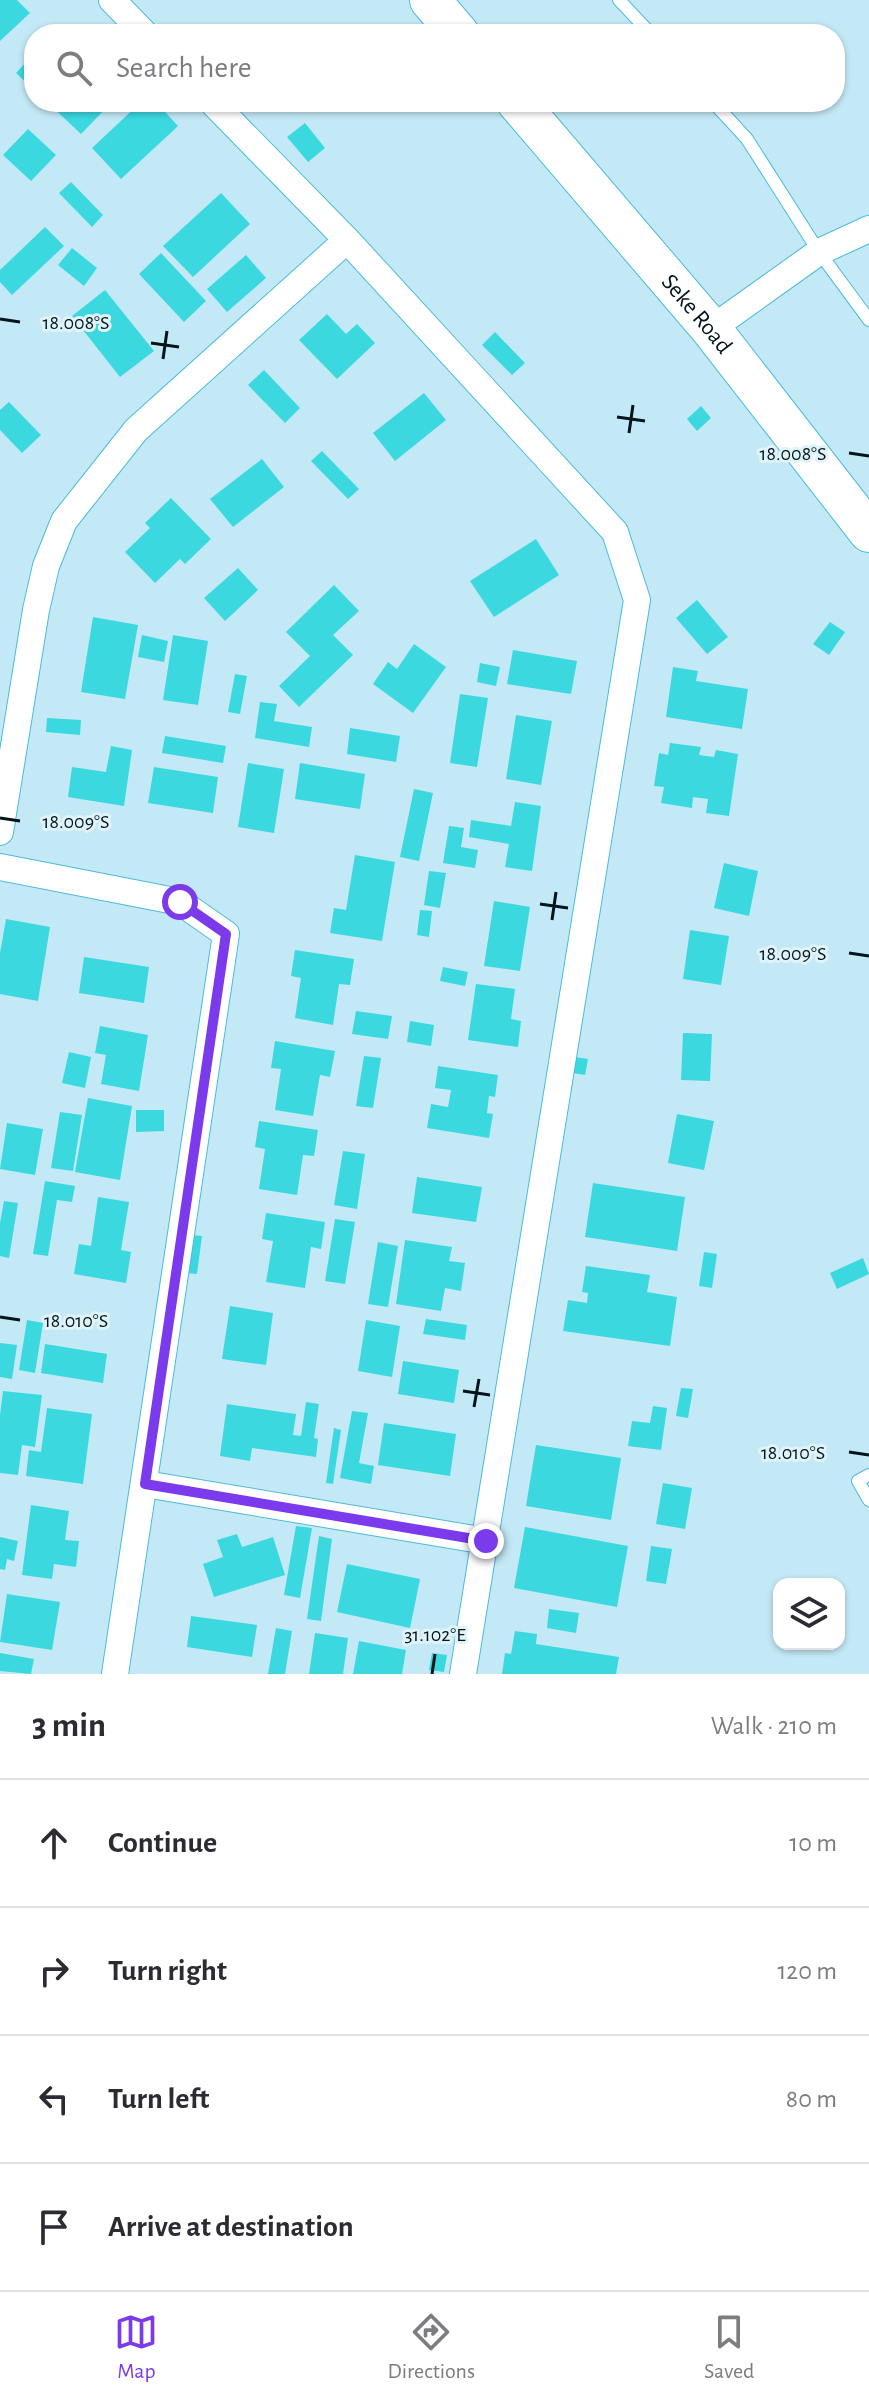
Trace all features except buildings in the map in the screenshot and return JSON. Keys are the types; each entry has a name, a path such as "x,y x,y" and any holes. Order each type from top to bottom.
{"main road":[{"path":"430,0 450,24"},
{"name":"Seke Road","path":"526,112 711,329 869,532"}],"street":[{"path":"112,0 135,24"},
{"path":"222,112 347,240 615,532 637,600 463,1674"},
{"path":"711,329 819,252 869,229"},
{"path":"0,832 36,610 46,566 64,521 136,430 347,240"},
{"path":"0,867 180,902 226,934 115,1674"},
{"path":"145,1484 486,1541"}],"lane":[{"path":"619,0 642,24"},
{"path":"722,112 747,139 819,252 869,320"},
{"path":"869,1475 858,1481 869,1500"}],"route":[{"path":"180,902 226,934 145,1484 486,1541"}]}
